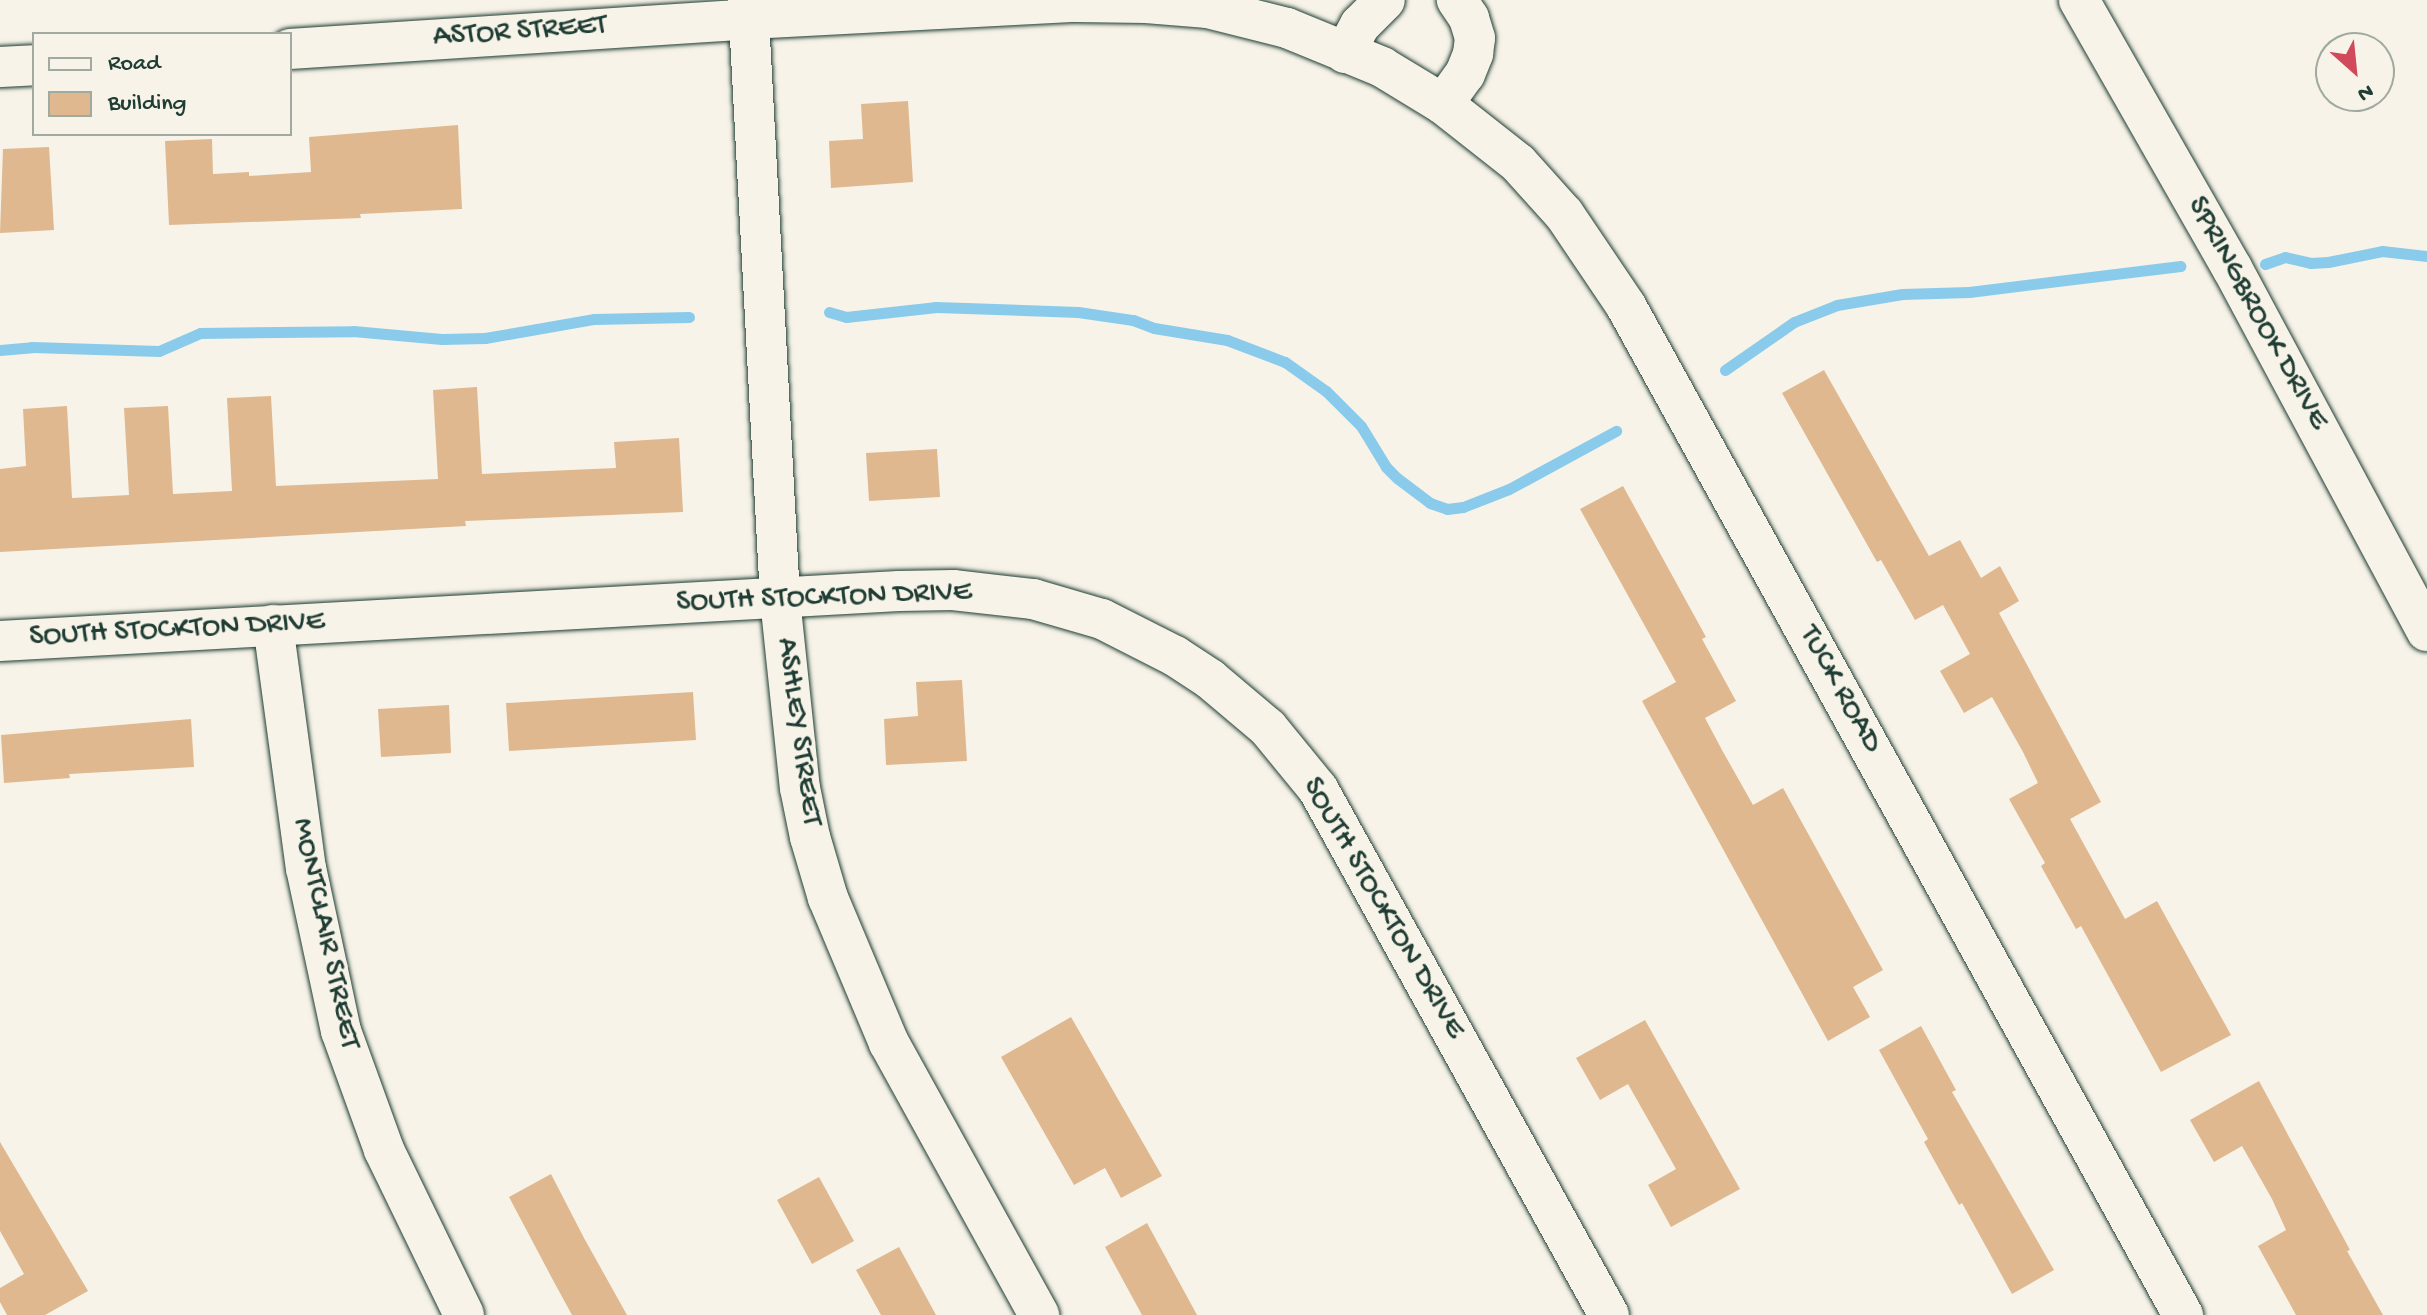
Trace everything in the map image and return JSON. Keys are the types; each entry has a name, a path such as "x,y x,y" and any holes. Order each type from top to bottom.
{"street":[{"path":"1345,53 1360,25 1385,0"},
{"path":"1443,104 1465,74 1473,54 1475,38 1469,18 1457,0"},
{"name":"SPRINGBROOK DRIVE","path":"2079,0 2240,282 2427,631"},
{"name":"TUCK ROAD","path":"749,9 1076,2 1208,8 1287,28 1382,67 1443,104 1518,163 1564,214 1626,306 2183,1315"},
{"name":"ASTOR STREET","path":"292,49 749,9"},
{"name":"ASHLEY STREET","path":"749,9 780,599 800,788 828,898 889,1043 1039,1315"},
{"path":"0,67 32,65"},
{"name":"SOUTH STOCKTON DRIVE","path":"0,641 953,590 1033,599 1102,619 1175,656 1240,703 1292,755 1339,822 1609,1315"},
{"name":"MONTCLAIR STREET","path":"273,625 306,868 341,1031 384,1150 464,1315"}],"building":[{"path":"908,101 913,182 831,188 829,141 863,139 861,104"},
{"path":"458,125 462,209 360,214 361,218 169,225 165,141 212,139 213,174 249,172 249,176 311,172 309,137"},
{"path":"49,147 54,230 0,233 3,149"},
{"path":"1824,370 1929,556 1960,540 1981,578 2000,566 2019,601 1999,613 2101,802 2070,819 2125,919 2157,901 2231,1035 2161,1072 2081,926 2076,929 2041,866 2045,863 2009,799 2038,783 2023,752 1992,697 1964,713 1940,671 1970,654 1943,605 1915,620 1881,560 1877,562 1782,393"},
{"path":"477,387 482,474 616,468 614,442 679,438 683,512 465,521 466,526 0,552 0,469 26,466 23,409 67,406 72,498 129,495 124,408 168,406 173,494 232,491 227,398 271,396 276,486 438,479 433,390"},
{"path":"937,449 940,497 869,501 866,453"},
{"path":"1623,486 1706,637 1702,639 1736,701 1705,718 1722,750 1753,805 1783,788 1883,970 1853,987 1870,1017 1828,1041 1642,701 1676,682 1580,509"},
{"path":"962,680 967,761 886,765 884,719 918,716 916,682"},
{"path":"693,692 696,740 509,751 506,703"},
{"path":"449,705 451,753 381,757 378,709"},
{"path":"191,719 194,767 69,774 70,778 4,783 1,735"},
{"path":"1071,1017 1162,1176 1121,1198 1105,1168 1074,1185 1001,1057"},
{"path":"1645,1020 1740,1189 1671,1227 1648,1185 1676,1169 1628,1084 1600,1100 1576,1058"},
{"path":"1921,1026 1956,1090 1952,1092 2054,1270 2012,1294 1924,1142 1928,1139 1879,1050"},
{"path":"2259,1081 2383,1315 2296,1315 2258,1246 2286,1230 2272,1199 2242,1146 2214,1162 2190,1120"},
{"path":"0,1142 88,1291 45,1315 7,1315 0,1302 0,1288 24,1274 0,1231"},
{"path":"551,1174 627,1315 572,1315 554,1282 509,1197"},
{"path":"819,1177 854,1241 812,1264 777,1200"},
{"path":"1147,1223 1197,1315 1142,1315 1105,1247"},
{"path":"899,1247 936,1315 881,1315 856,1270"}],"waterway":[{"path":"2265,264 2285,257 2310,263 2328,262 2382,251 2427,256"},
{"path":"1725,370 1794,322 1837,305 1902,294 1969,292 2180,266"},
{"path":"829,312 846,317 936,307 1078,312 1227,340 1285,362 1326,391 1361,426 1386,467 1397,478 1430,503 1447,509 1463,507 1509,489 1616,431"},
{"path":"0,350 32,347 159,351 200,333 353,331 442,339 485,338 594,319 689,317"}]}
